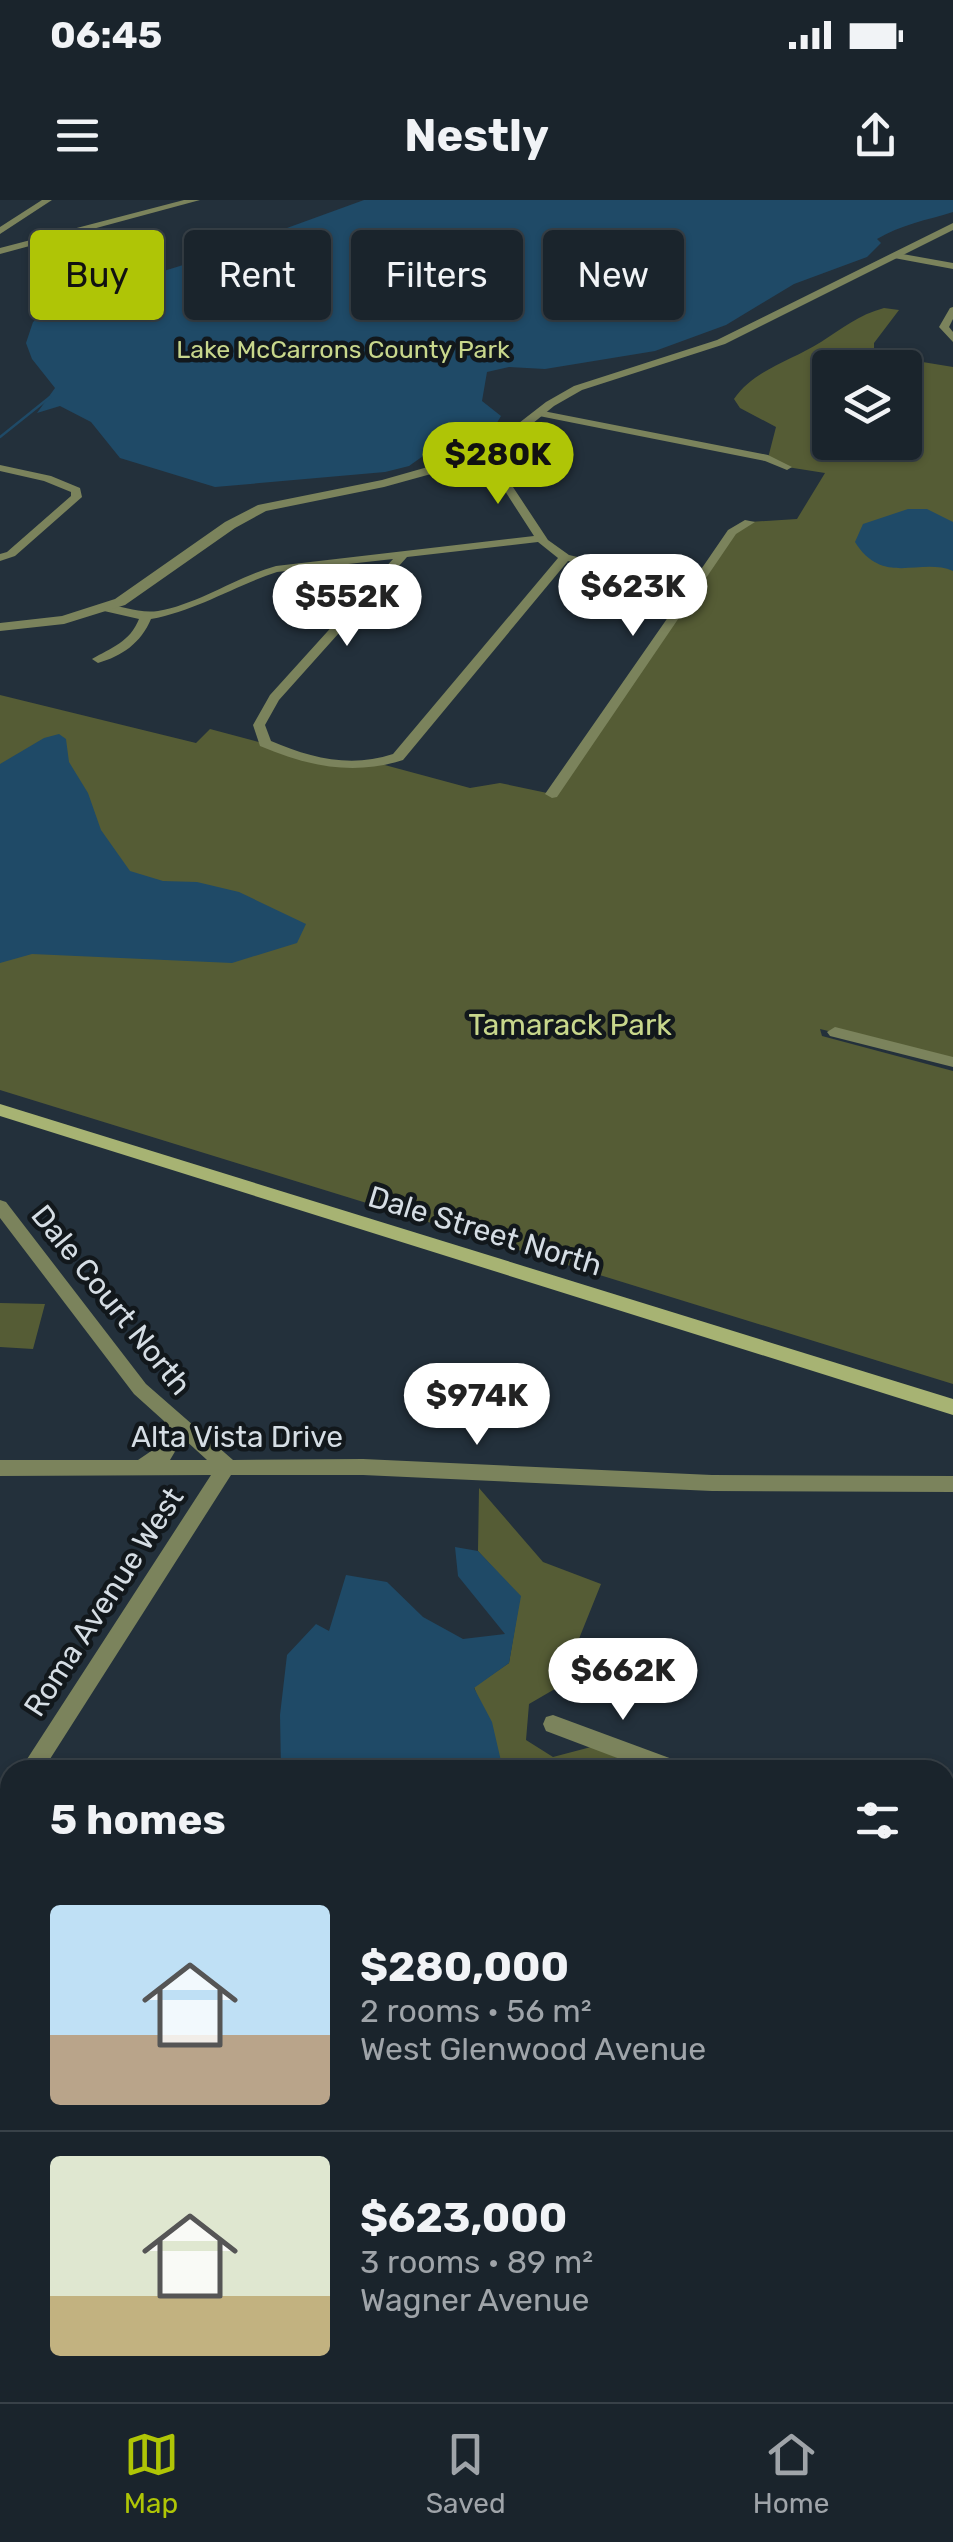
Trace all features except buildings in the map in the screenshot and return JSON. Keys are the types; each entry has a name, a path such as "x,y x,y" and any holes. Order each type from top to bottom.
{"main road":[{"name":"Dale Street North","path":"0,1110 953,1407"}],"street":[{"path":"0,231 48,200"},
{"path":"0,252 196,200"},
{"path":"0,626 64,620 108,608 230,525 262,508 384,483 474,458 496,447 538,413 578,388 721,342 953,226"},
{"path":"897,256 953,266"},
{"path":"953,310 944,324 944,330 953,339"},
{"path":"538,413 768,458 786,467"},
{"path":"474,458 519,500 542,538 565,557 694,588"},
{"path":"0,468 47,478 76,490 77,497 11,554 0,558"},
{"path":"552,794 732,532 750,522"},
{"path":"108,608 120,614 146,614 201,604 236,582 262,572 542,538"},
{"path":"404,554 274,698 259,724 265,743 348,766 381,764 411,746 565,557"},
{"path":"98,659 112,655 139,634 146,614"},
{"path":"835,1032 953,1062"},
{"name":"Dale Court North","path":"0,1206 140,1389 227,1466"},
{"path":"132,1466 160,1459 172,1445 173,1420"},
{"name":"Roma Avenue West","path":"37,1760 227,1466"},
{"name":"Alta Vista Drive","path":"0,1468 364,1467 712,1483 953,1484"},
{"path":"553,1724 648,1760"}],"green space":[{"name":"Tamarack Park","path":"884,308 899,310 874,343 874,350 812,350 812,460 922,460 922,362 953,367 953,1061 820,1029 822,1036 953,1071 953,1384 0,1090 0,695 196,743 210,729 348,766 381,764 470,788 500,783 552,794 732,532 749,522 797,519 825,473 787,467 768,458 776,427 740,408 734,399 752,380 858,318"},
{"path":"0,1303 45,1304 33,1349 0,1347"},
{"path":"479,1488 543,1562 601,1584 560,1686 529,1704 526,1740 553,1757 591,1747 624,1760 501,1760 474,1687 509,1663 520,1597 478,1551"}],"water":[{"name":"Lake McCarrons County Park","path":"364,200 953,200 953,212 886,234 877,239 881,243 867,257 794,284 726,325 655,351 545,369 509,367 487,372 482,401 501,416 489,436 477,443 433,449 409,466 385,472 215,487 120,458 91,422 60,406 37,413 55,388 32,359 26,343 33,322 164,320 164,271 184,265 184,320 331,320 331,230 281,230"},
{"path":"908,509 927,509 953,522 953,571 877,564 855,542 863,524"},
{"path":"59,734 66,739 69,762 88,793 101,830 130,871 163,881 197,882 239,892 306,924 297,943 232,963 32,954 0,963 0,764 44,738"},
{"path":"455,1547 478,1551 521,1596 509,1663 474,1688 492,1722 501,1760 281,1760 280,1715 287,1655 316,1624 329,1631 346,1575 387,1582 423,1617 463,1639 505,1634 458,1576"}],"waterway":[{"path":"0,437 50,397"}]}
